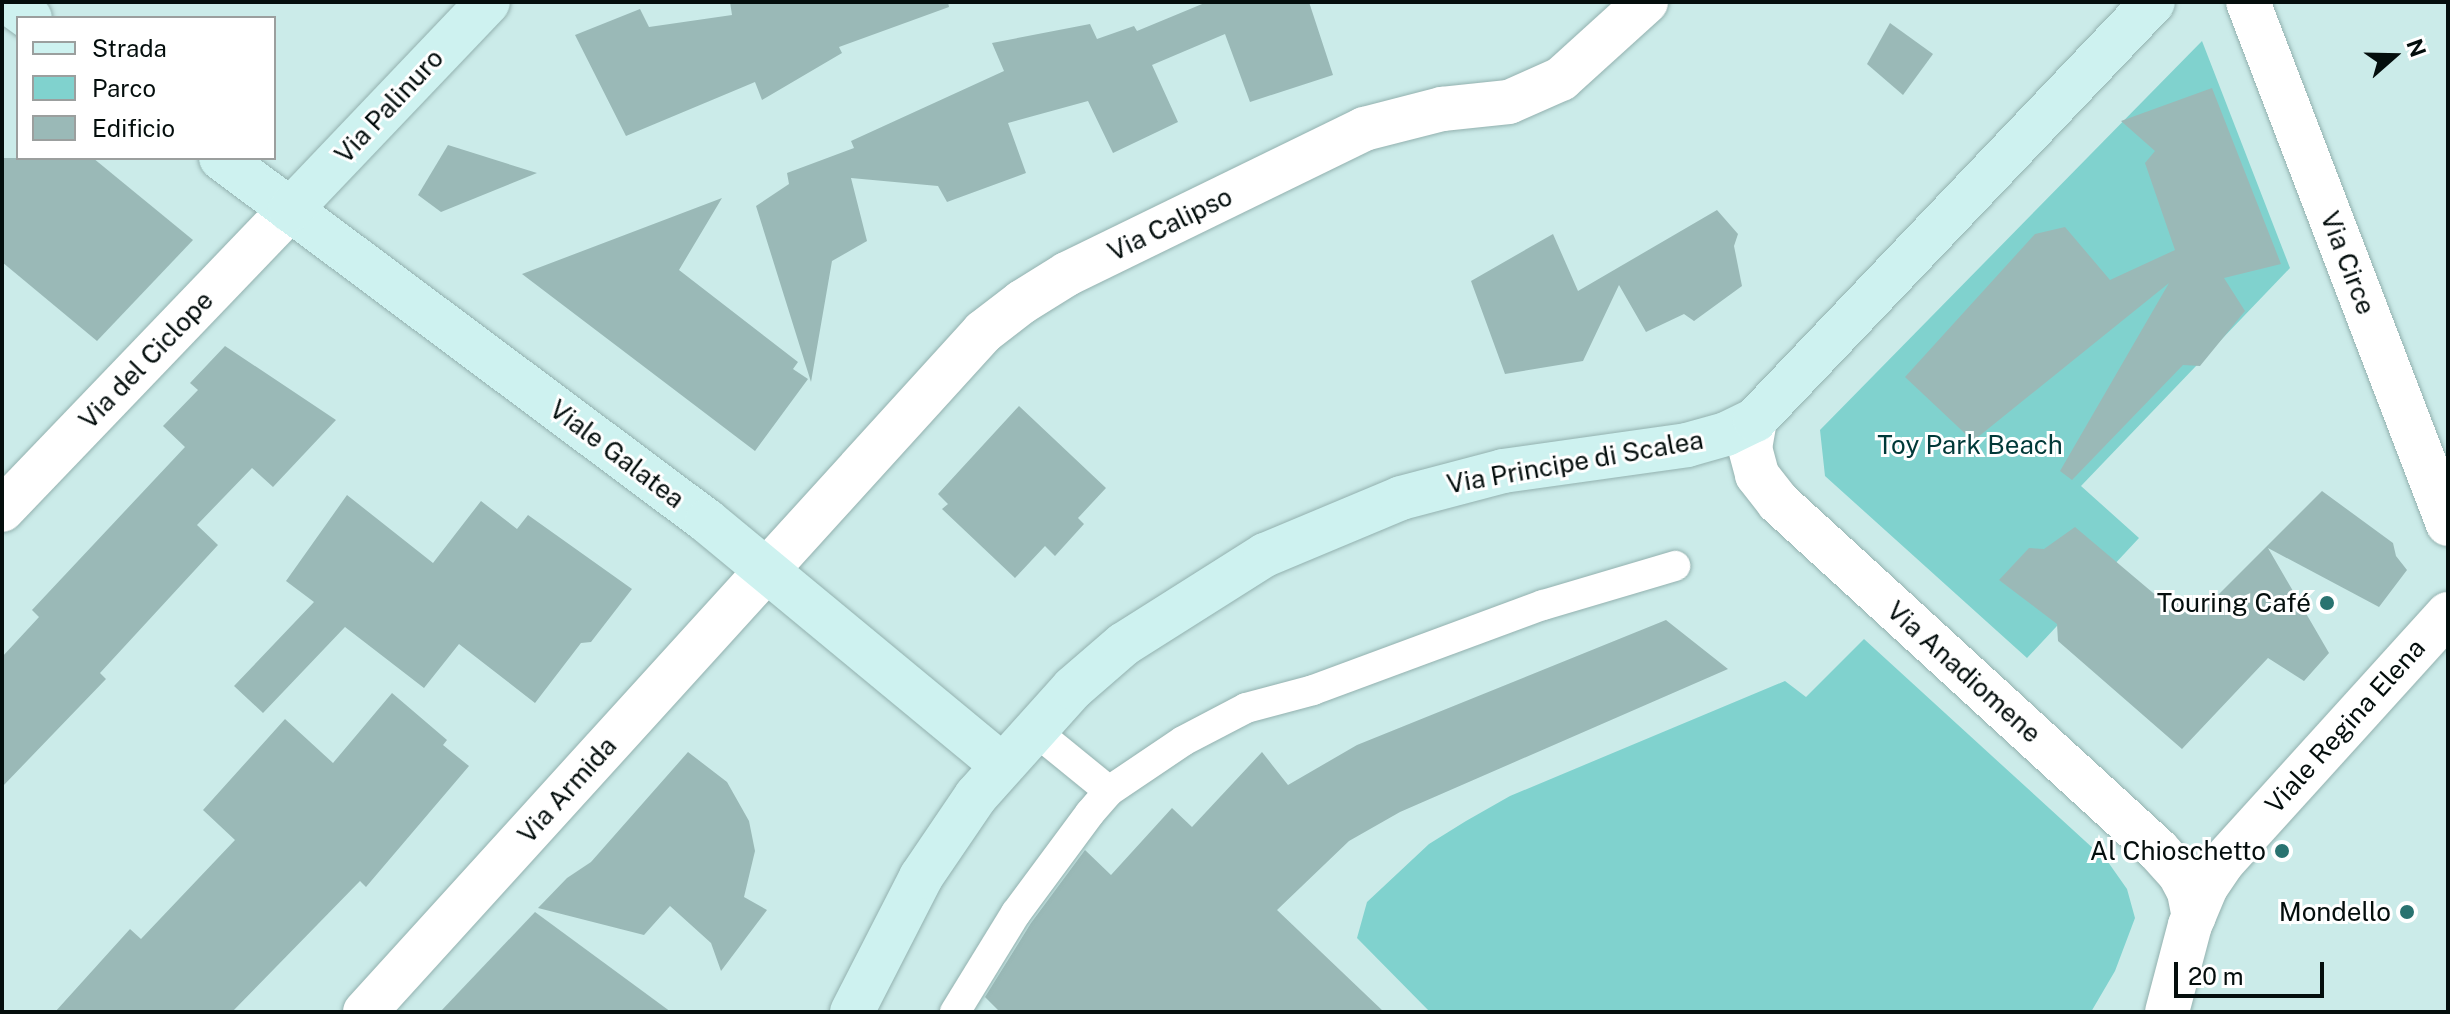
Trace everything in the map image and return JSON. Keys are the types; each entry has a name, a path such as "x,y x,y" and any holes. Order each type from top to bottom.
{"main road":[{"path":"8,2 27,16"},
{"name":"Via Palinuro","path":"290,210 488,2"},
{"name":"Via Principe di Scalea","path":"852,1012 921,877 953,826 1001,764 1033,729 1124,644 1184,603 1265,555 1352,516 1446,483 1503,471 1687,445 1726,434 1755,420 2153,2"},
{"name":"Viale Galatea","path":"224,160 768,568 1001,764"}],"street":[{"name":"Via Calipso","path":"768,568 952,363 1022,302 1067,274 1364,129 1442,109 1509,102 1561,79 1646,2"},
{"name":"Via Circe","path":"2248,2 2448,524"},
{"name":"Via del Ciclope","path":"2,510 290,210"},
{"name":"Via Anadiomene","path":"1755,420 1750,448 1757,475 1778,502 2158,850 2179,873 2189,892 2194,917"},
{"name":"Via Armida","path":"365,1012 768,568"},
{"name":"Viale Regina Elena","path":"2167,1012 2194,917 2206,887 2231,852 2448,614"}],"lane":[{"path":"955,1012 983,963 1053,859 1109,791 1183,741 1246,708 1313,690 1543,605 1675,566"},
{"path":"1033,729 1109,791"}],"green space":[{"name":"Toy Park Beach","path":"2202,41 2290,268 2081,486 2139,538 2027,658 1825,476 1820,430"},
{"path":"1864,639 2108,862 2127,889 2135,918 2115,971 2091,1012 1430,1012 1357,938 1367,902 1429,844 1466,821 1510,796 1785,681 1806,697"}],"building":[{"path":"730,2 948,2 949,7 839,47 842,53 762,100 755,82 626,136 575,35 640,9 649,27 732,15"},
{"path":"1207,2 1309,2 1333,75 1250,102 1225,34 1152,65 1178,122 1113,153 1088,101 1008,123 1026,173 947,202 938,186 851,178 867,241 832,261 811,382 756,206 789,184 787,173 854,148 851,141 1004,71 992,43 1090,24 1097,39 1134,26 1137,31"},
{"path":"1890,23 1933,54 1903,95 1867,64"},
{"path":"2212,88 2281,264 2224,278 2245,311 2200,366 2183,365 2072,480 2060,471 2169,283 1973,441 1905,377 2035,234 2065,227 2110,280 2175,250 2145,163 2155,151 2121,121"},
{"path":"448,145 537,173 441,212 418,195"},
{"path":"2,158 95,160 193,240 97,341 2,262"},
{"path":"722,198 679,270 798,362 793,369 808,379 755,451 522,274"},
{"path":"1717,210 1738,234 1734,246 1742,286 1694,321 1684,314 1646,332 1619,285 1583,361 1505,374 1471,281 1553,234 1578,291"},
{"path":"225,346 336,420 273,487 252,468 197,525 218,545 100,673 106,679 2,787 2,657 39,617 32,610 185,447 163,426 198,390 190,383"},
{"path":"1019,406 1106,488 1078,518 1084,524 1055,556 1045,546 1015,578 942,509 948,504 938,494"},
{"path":"2322,491 2393,543 2396,556 2407,570 2379,607 2268,548 2329,653 2304,681 2268,658 2182,749 2058,641 2057,624 1999,580 2029,548 2044,549 2075,527 2165,603 2182,600 2199,614"},
{"path":"347,495 433,563 481,501 517,529 528,515 632,589 591,642 581,643 535,703 459,644 424,688 345,627 263,713 234,686 314,602 286,581"},
{"path":"1666,620 1728,669 1400,812 1349,841 1277,910 1384,1012 1000,1012 985,997 1031,923 1085,850 1111,875 1172,808 1192,827 1262,752 1288,785 1357,745"},
{"path":"392,693 447,740 443,745 469,766 366,887 360,881 232,1012 55,1012 130,929 141,939 235,840 203,810 285,719 333,763"},
{"path":"688,752 727,782 749,821 755,851 744,897 767,910 721,971 711,943 670,906 644,935 538,908 567,878 591,862"},
{"path":"535,912 671,1012 440,1012"}],"place":[{"name":"Touring Café","path":"2327,603"},
{"name":"Al Chioschetto","path":"2282,851"},
{"name":"Mondello","path":"2407,912"}]}
